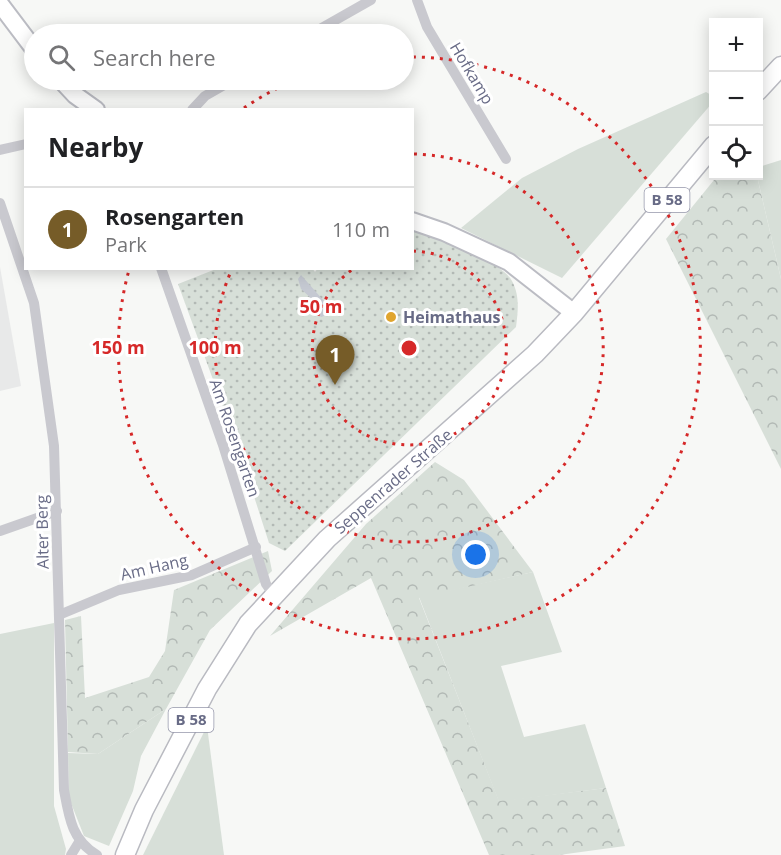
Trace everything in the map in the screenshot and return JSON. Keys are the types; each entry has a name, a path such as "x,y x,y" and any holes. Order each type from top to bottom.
{"main road":[{"path":"763,87 781,66"},
{"name":"Seppenrader Straße","path":"125,855 144,810 207,689 269,589 482,403 574,314 709,150"}],"street":[{"path":"329,24 371,0"},
{"name":"Hofkamp","path":"417,0 427,27 506,159"},
{"path":"0,5 24,36"},
{"path":"70,90 93,108"},
{"path":"194,108 205,96 216,90"},
{"path":"0,150 24,144"},
{"name":"Alter Berg","path":"0,203 34,304 54,446 64,790 69,821 79,842"},
{"path":"414,222 444,232 509,262 574,314"},
{"name":"Am Rosengarten","path":"162,270 269,589"},
{"path":"0,531 57,511"},
{"name":"Am Hang","path":"59,615 119,590 192,575 256,547"},
{"path":"71,855 79,842 97,855"}],"shaded area":[{"path":"0,267 21,386 0,391"},
{"path":"301,275 332,313 321,317 314,309 313,300 301,289 298,279"}],"green space":[{"path":"706,92 709,94 709,107 562,278 461,228 522,178 578,149"},
{"path":"781,160 781,279 758,180 763,180 763,166"},
{"path":"714,180 758,180 781,279 781,469 666,239"},
{"path":"414,230 451,244 495,265 512,281 518,309 516,327 285,551 269,543 241,456 178,284 213,270 314,270 315,272 316,270 414,270"},
{"path":"435,462 464,480 533,572 419,598 499,801 606,788 625,846 559,855 489,855 371,578 270,636 366,524"},
{"path":"268,551 272,571 210,630 166,709 98,754 68,752 65,620 81,616 85,698 149,677 165,651 174,590"},
{"path":"533,572 562,652 501,666 524,737 585,724 606,788 499,802 419,597"},
{"path":"54,623 54,806 66,849 65,855 0,855 0,634"},
{"path":"166,709 141,756 133,791 109,846 84,836 69,798 68,753 98,754"},
{"path":"207,726 224,855 143,855"}],"place":[{"name":"Heimathaus","path":"391,317"},
{"name":"Rosengarten","path":"335,385"}]}
